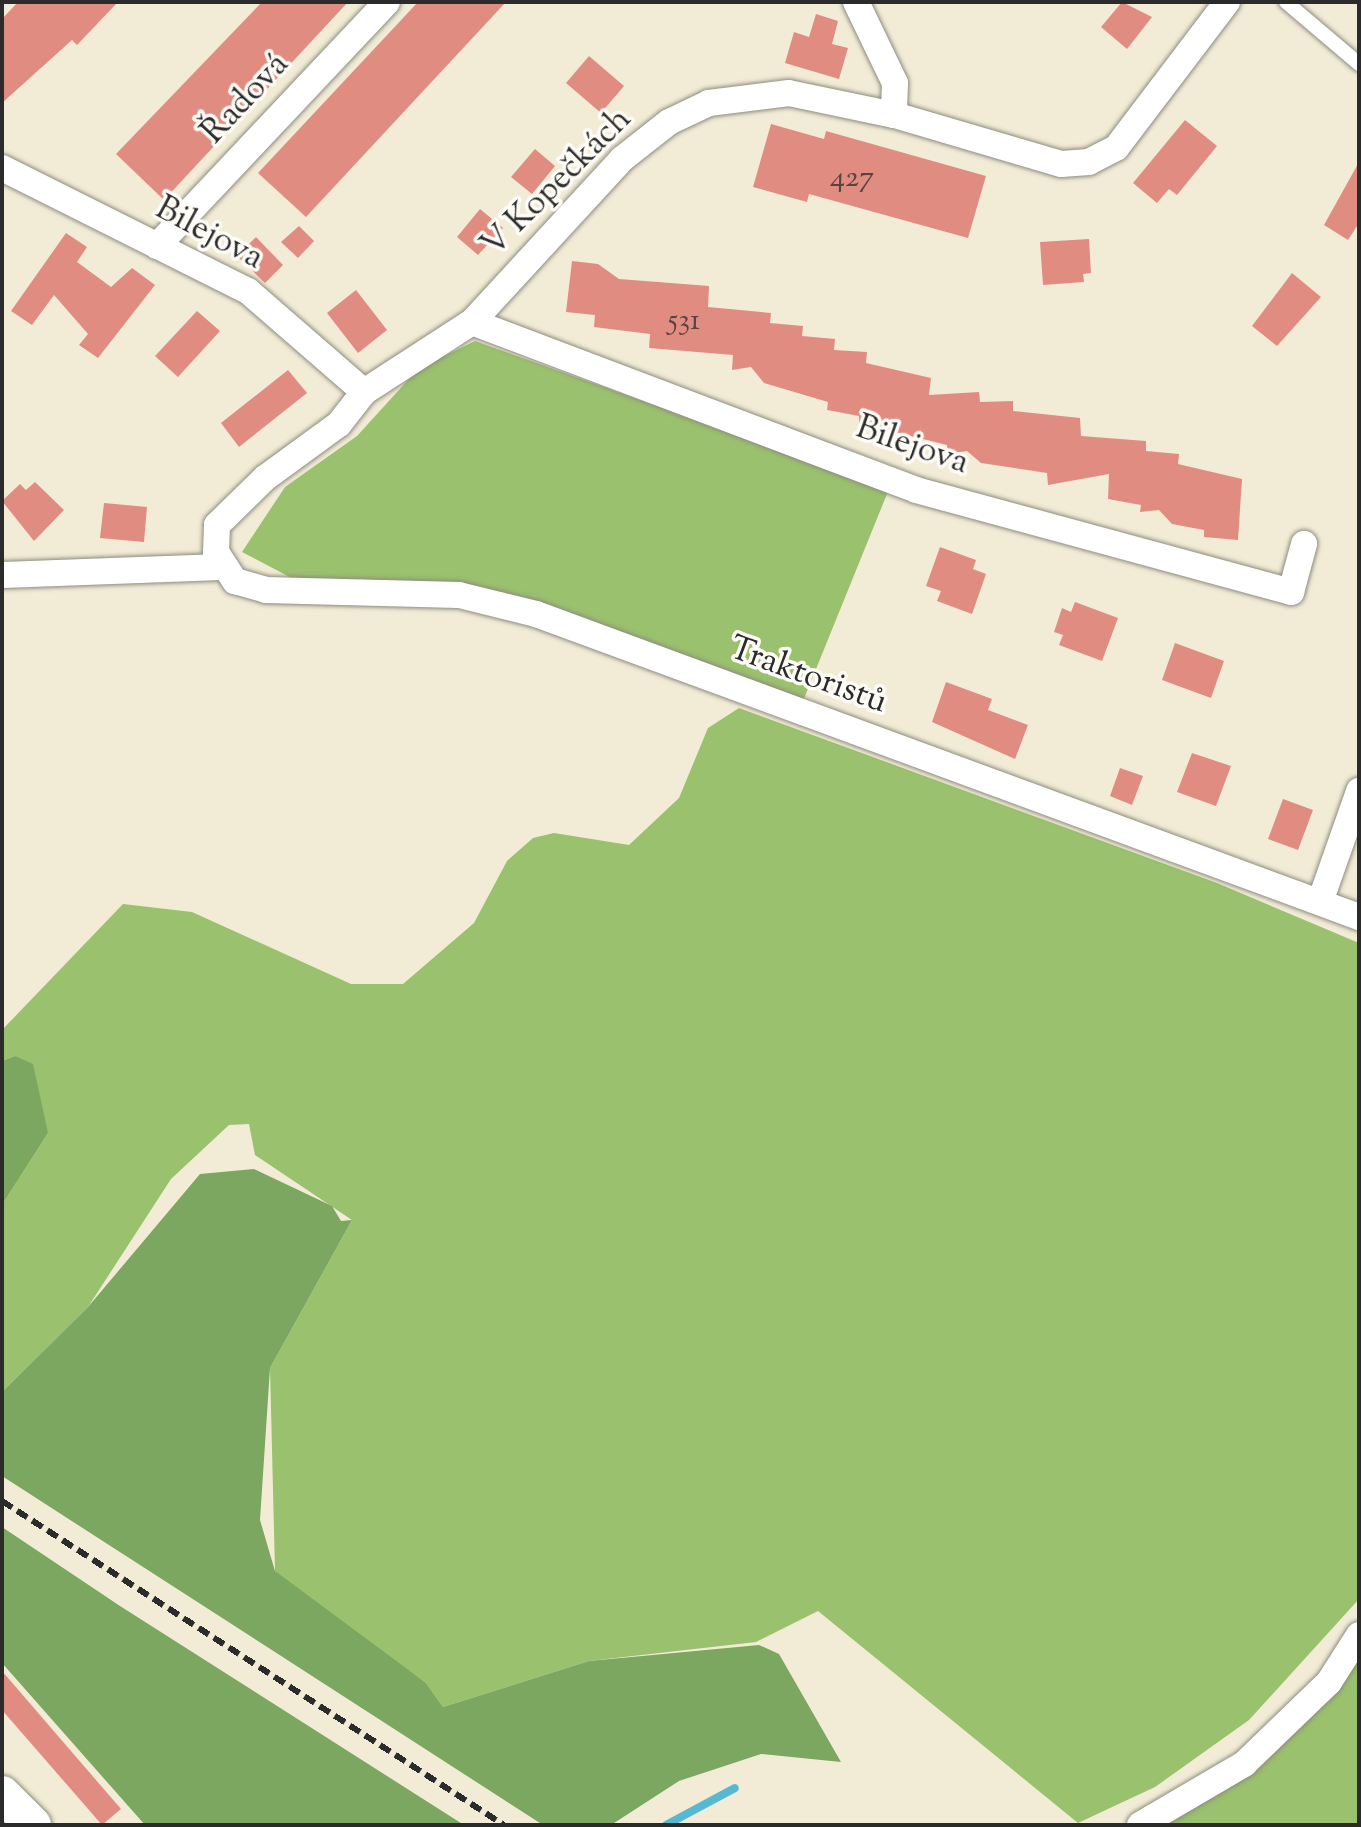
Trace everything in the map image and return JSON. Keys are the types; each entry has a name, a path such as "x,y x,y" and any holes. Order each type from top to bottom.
{"main road":[{"path":"2,1794 33,1825"}],"street":[{"name":"Řadová","path":"157,246 387,2"},
{"path":"856,2 895,83 894,115"},
{"name":"V Kopečkách","path":"222,567 217,525 339,424 364,392 472,322 622,159 696,109 753,94 789,93 894,115 1061,164 1089,162 1116,148 1227,2"},
{"name":"Bilejova","path":"2,168 248,291 364,392"},
{"name":"Bilejova","path":"472,322 916,490 1291,592 1304,544"},
{"path":"2,575 222,567"},
{"name":"Traktoristů","path":"222,567 235,581 266,590 459,595 536,614 1359,917"},
{"path":"1320,902 1359,791"},
{"path":"1140,1825 1244,1764 1329,1682 1359,1635"}],"lane":[{"path":"1286,2 1359,64"}],"green space":[{"path":"475,341 889,489 799,711 453,587 303,584 242,552 285,487 357,436 418,369"},
{"path":"739,708 1217,883 1359,943 1359,1599 1249,1720 1155,1787 1078,1823 818,1611 756,1642 589,1661 443,1707 426,1683 300,1596 275,1571 270,1368 352,1220 255,1155 249,1124 229,1125 171,1179 88,1307 2,1392 2,1205 48,1133 15,1056 2,1061 2,1030 123,904 192,912 351,984 403,984 474,923 507,861 533,838 554,833 629,845 679,798 708,728"},
{"path":"15,1056 33,1064 48,1133 2,1205 2,1061"},
{"path":"254,1169 332,1206 341,1221 352,1220 270,1368 260,1520 275,1571 426,1683 443,1707 589,1661 759,1645 779,1654 841,1762 761,1754 679,1781 611,1825 543,1825 2,1476 2,1392 88,1307 200,1174"},
{"path":"2,1527 120,1606 464,1825 145,1825 2,1663"},
{"path":"1359,1644 1359,1825 1151,1825 1181,1810"}],"building":[{"path":"18,2 118,2 77,45 72,40 2,103 2,19"},
{"path":"262,2 348,2 164,200 116,154"},
{"path":"418,2 506,2 306,217 258,173"},
{"path":"1122,2 1152,17 1127,49 1101,27"},
{"path":"816,14 838,21 832,44 848,48 839,79 785,63 794,32 809,37"},
{"path":"589,56 624,86 601,113 566,83"},
{"path":"1185,120 1217,146 1177,195 1169,189 1157,203 1133,183"},
{"path":"771,124 824,139 826,131 986,176 968,238 809,194 807,202 753,187"},
{"path":"535,149 555,166 532,194 511,177"},
{"path":"1359,162 1359,223 1348,240 1324,225"},
{"path":"480,209 503,228 478,255 457,237"},
{"path":"299,226 314,241 298,258 281,242"},
{"path":"66,233 87,247 77,262 111,287 132,268 155,285 98,358 79,345 88,334 54,295 32,325 11,311"},
{"path":"256,237 283,265 265,283 237,256"},
{"path":"1089,239 1091,273 1083,274 1084,282 1043,285 1040,242"},
{"path":"572,261 598,264 619,279 709,286 708,307 771,313 770,323 803,326 802,336 835,339 834,350 867,352 866,363 931,378 929,395 979,392 980,402 1013,401 1013,411 1080,418 1081,436 1146,441 1146,451 1179,454 1178,464 1242,479 1238,540 1204,537 1204,530 1172,524 1159,510 1140,512 1141,505 1108,499 1109,474 1048,485 1047,473 981,463 967,451 948,454 947,445 859,423 859,416 827,410 828,402 764,383 751,367 732,370 733,355 649,348 650,334 594,327 595,315 566,312"},
{"path":"1292,273 1321,297 1277,346 1252,326"},
{"path":"356,290 387,330 358,353 327,313"},
{"path":"197,311 220,331 178,377 155,356"},
{"path":"288,370 307,393 239,447 221,423"},
{"path":"35,482 64,510 34,541 2,501 20,484 26,490"},
{"path":"104,503 147,507 144,542 100,538"},
{"path":"940,547 976,560 973,569 986,574 972,614 937,601 941,591 926,586"},
{"path":"1075,602 1118,618 1102,661 1059,645 1063,635 1054,632 1062,608 1071,612"},
{"path":"1175,643 1224,661 1211,698 1162,680"},
{"path":"946,682 992,699 988,710 1028,725 1015,759 932,722"},
{"path":"1192,753 1231,766 1216,806 1177,792"},
{"path":"1120,768 1143,776 1132,805 1110,796"},
{"path":"1283,799 1313,810 1298,850 1268,839"},
{"path":"2,1671 121,1809 102,1825 2,1710"}],"waterway":[{"path":"666,1825 735,1788"}],"railway":[{"path":"2,1501 504,1825"}]}
